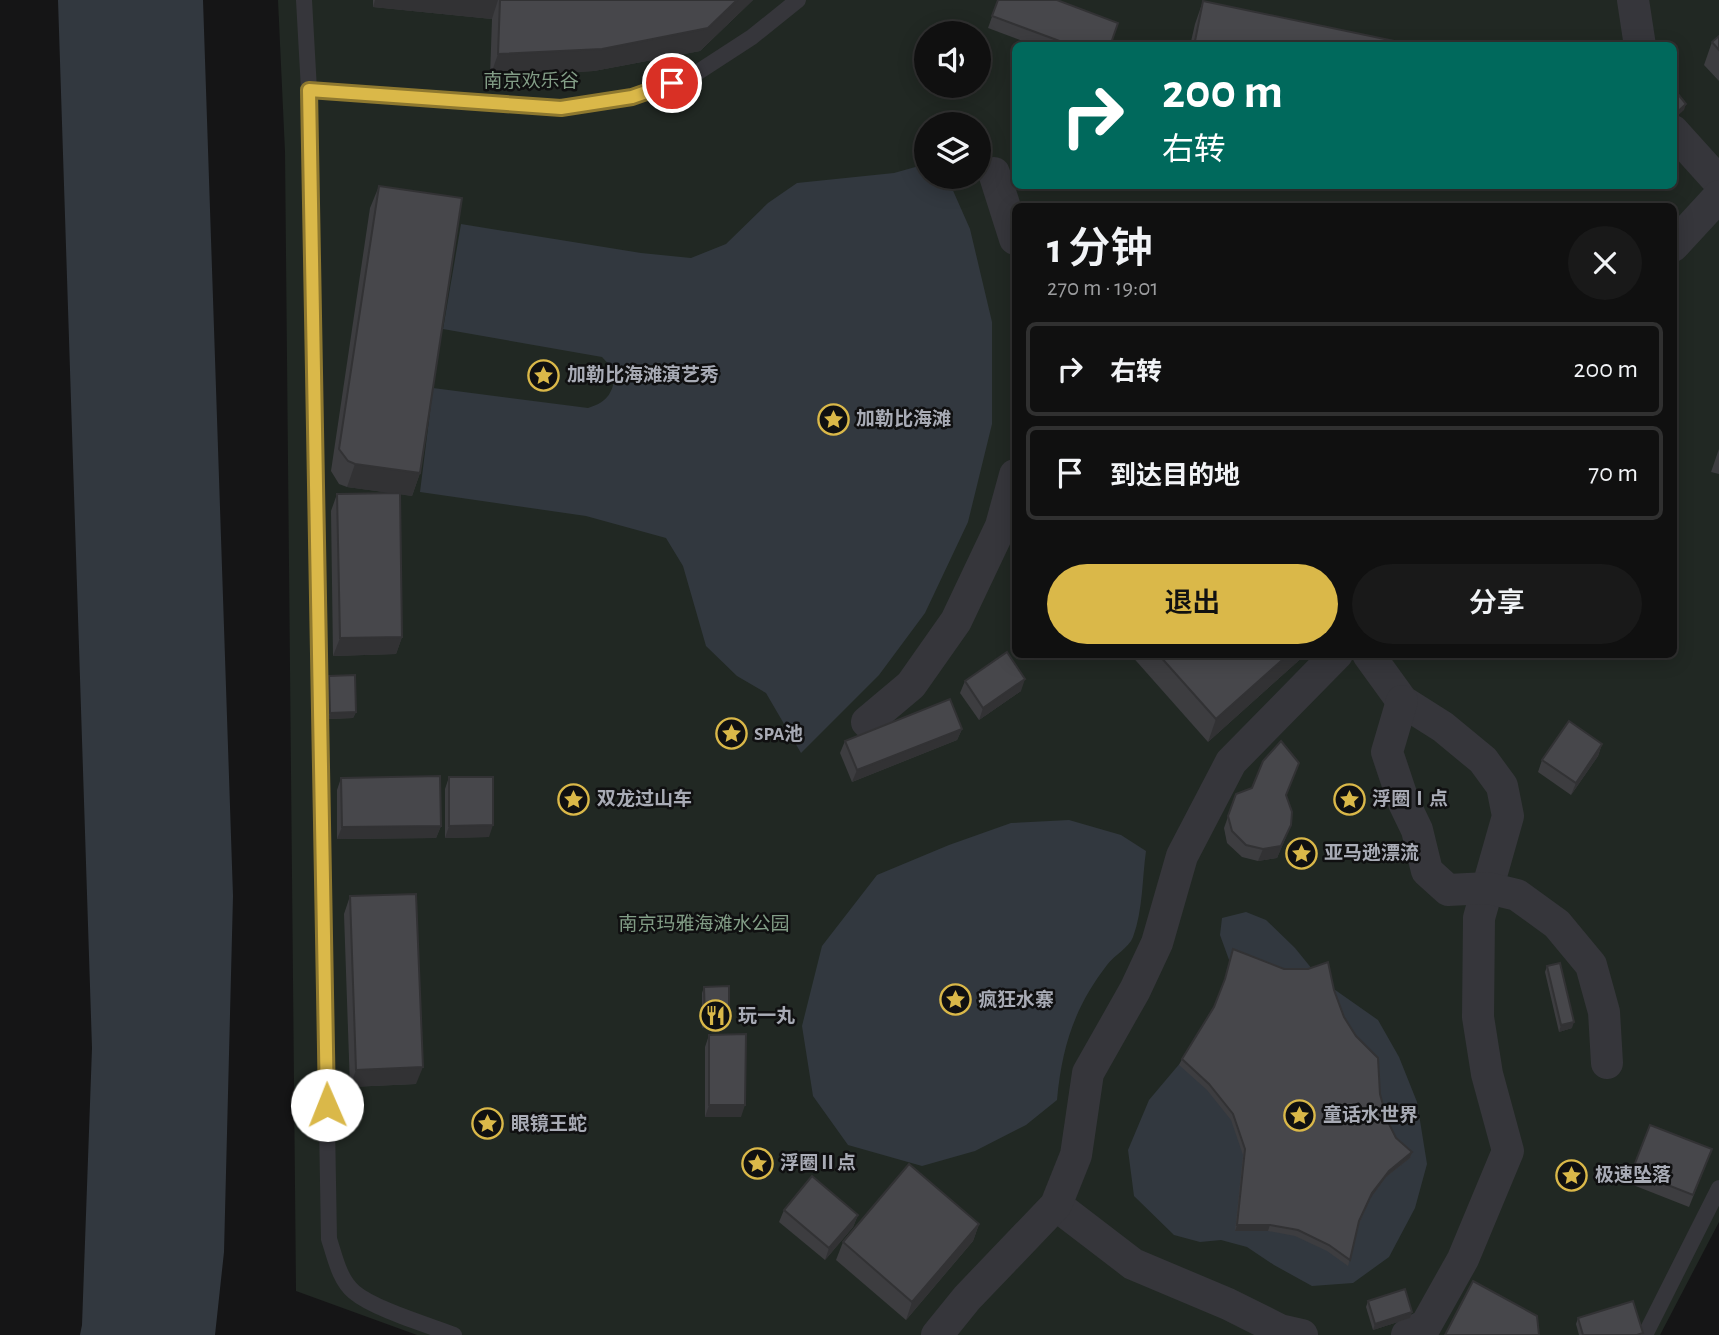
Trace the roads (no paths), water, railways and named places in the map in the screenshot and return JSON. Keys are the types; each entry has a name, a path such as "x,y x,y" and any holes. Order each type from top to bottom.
{"street":[{"path":"1633,0 1639,42"},
{"path":"1677,135 1719,182"},
{"path":"994,173 1012,230"},
{"path":"1677,242 1719,196"},
{"path":"867,722 911,685 956,621 1001,526 1012,486"},
{"path":"937,1335 967,1298 1056,1205 1076,1155 1088,1073 1135,990 1157,943 1182,856 1231,762 1333,658"},
{"path":"1371,658 1402,701 1443,727 1483,760 1502,786 1508,817 1479,918 1478,1017 1487,1074 1508,1151 1463,1259 1426,1325 1407,1335"},
{"path":"1402,701 1387,752 1404,803 1417,830 1427,871 1447,890 1488,888 1517,895 1557,924 1591,965 1604,1012 1607,1063"},
{"path":"1056,1205 1133,1264 1227,1304 1288,1334"}],"lane":[{"path":"304,0 309,90 329,1239 338,1270 354,1292 383,1307 454,1335"},
{"path":"309,90 561,108 632,97 692,76 752,37 798,0"},
{"path":"1645,1335 1719,1188"}],"place":[{"name":"加勒比海滩演艺秀","path":"544,375"},
{"name":"加勒比海滩","path":"833,419"},
{"name":"SPA池","path":"731,734"},
{"name":"双龙过山车","path":"574,799"},
{"name":"浮圈Ⅰ点","path":"1349,799"},
{"name":"亚马逊漂流","path":"1301,853"},
{"name":"疯狂水寨","path":"955,1000"},
{"name":"玩一丸","path":"715,1016"},
{"name":"童话水世界","path":"1300,1115"},
{"name":"眼镜王蛇","path":"488,1124"},
{"name":"浮圈Ⅱ点","path":"757,1163"},
{"name":"极速坠落","path":"1572,1175"}],"park label":[{"name":"南京欢乐谷","path":"531,81"},
{"name":"南京玛雅海滩水公园","path":"704,924"}]}
